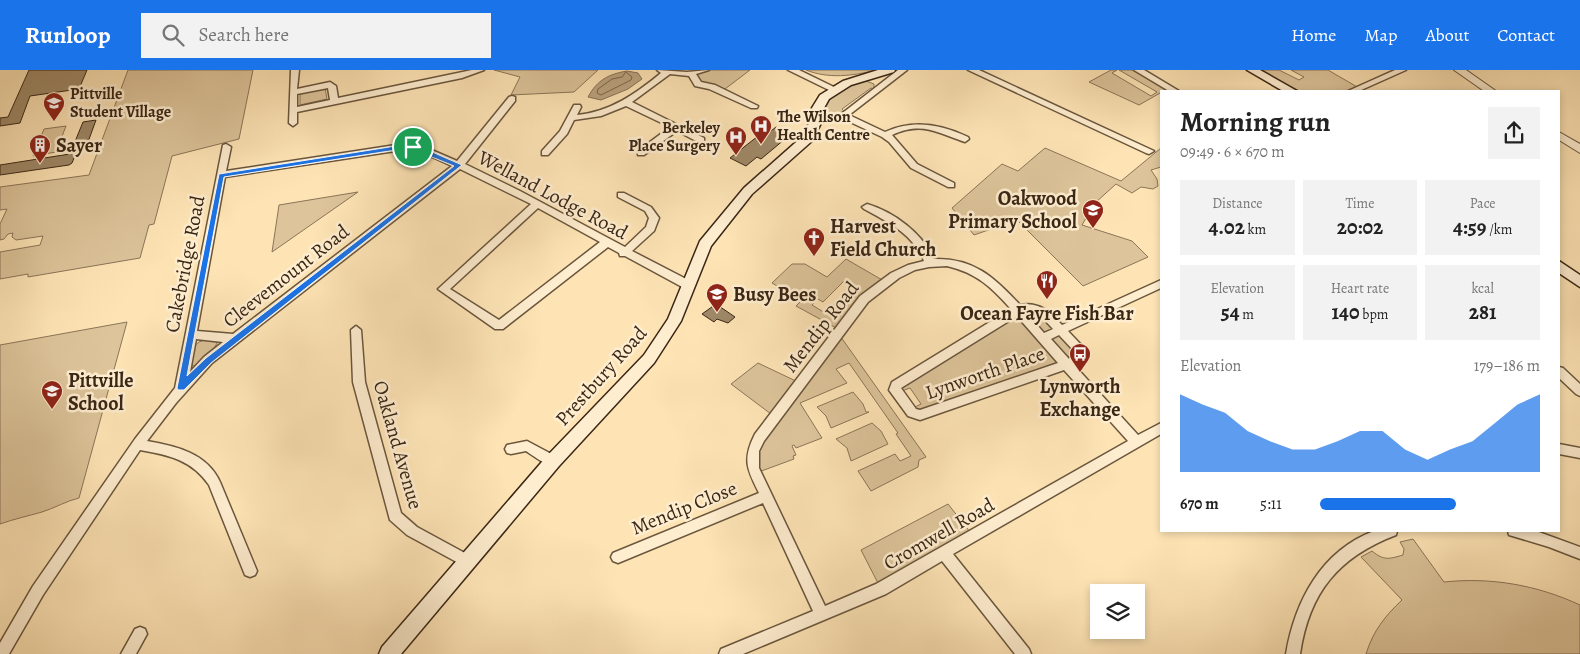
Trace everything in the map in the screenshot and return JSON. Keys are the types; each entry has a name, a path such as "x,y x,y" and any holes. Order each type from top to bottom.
{"main road":[{"path":"834,89 847,83 890,70"},
{"path":"1252,70 1289,90"},
{"name":"Prestbury Road","path":"389,654 553,461 650,359 674,321 705,244 748,190 808,138 821,101 834,89"},
{"path":"1560,267 1580,282"}],"street":[{"path":"293,123 295,70"},
{"path":"293,110 462,76 480,70"},
{"path":"570,118 594,115 627,102 645,92 663,71 691,74 705,70"},
{"path":"792,70 834,89"},
{"path":"842,116 903,70"},
{"path":"972,70 1150,151"},
{"path":"1138,70 1151,72 1175,90"},
{"path":"1354,90 1402,70"},
{"path":"1459,70 1489,90"},
{"path":"691,74 698,84 712,87 754,106"},
{"path":"873,76 883,85"},
{"path":"293,92 330,85 332,86 334,101"},
{"name":"Cleevemount Road","path":"2,654 38,592 100,500 181,388 208,360 459,165 512,99"},
{"path":"627,102 701,140"},
{"path":"545,153 564,132 577,106"},
{"path":"816,116 842,116 850,118 885,135 892,140 914,166 951,185"},
{"path":"885,135 903,127 918,126 945,130 965,139"},
{"path":"641,153 676,127"},
{"path":"1560,136 1580,149"},
{"name":"Welland Lodge Road","path":"221,175 408,146 421,149 496,182 688,285"},
{"name":"Cakebridge Road","path":"181,388 226,147"},
{"path":"621,195 648,209 654,218 651,229 624,252"},
{"path":"537,204 443,289 499,326 607,242"},
{"path":"867,207 912,233 923,246 930,263"},
{"name":"Mendip Road","path":"822,614 752,463 753,451 759,438 864,299 884,281 898,272 930,263 951,264 975,270 992,282 1136,442"},
{"path":"1043,338 1160,284"},
{"path":"1018,310 1026,308 1042,311 1079,349 1078,355 1073,362 1067,365"},
{"name":"Lynworth Place","path":"1018,310 896,385 895,390 912,413 920,415 1067,365"},
{"name":"Oakland Avenue","path":"356,330 359,382 395,516 412,531 469,562"},
{"path":"190,334 236,339"},
{"path":"1560,372 1580,391"},
{"name":"Cromwell Road","path":"726,654 881,589 945,554 1160,429"},
{"path":"139,445 181,454 196,461 205,469 214,482 250,571"},
{"path":"511,449 527,446 553,461"},
{"path":"1560,449 1580,453"},
{"name":"Mendip Close","path":"618,557 766,496"},
{"path":"1293,654 1297,627 1303,610 1319,580 1329,568 1354,548 1389,532"},
{"path":"1518,532 1549,541 1580,553"},
{"path":"945,554 1024,654"},
{"path":"128,654 140,634"}],"shaded area":[{"path":"128,70 253,70 239,139 172,156 154,224 149,225 140,258 28,277 28,274 0,279 0,252 40,245 43,236 16,240 12,237 13,233 0,240 0,224 7,209 0,210 0,187 89,175"},
{"path":"494,70 598,70 574,92 511,95 520,77"},
{"path":"705,70 750,70 721,92 698,84 691,73"},
{"path":"806,70 876,70 858,74 832,76"},
{"path":"1111,70 1117,70 1112,73 1151,96 1157,92 1119,70 1138,70 1169,88 1160,90 1160,93 1139,105 1089,82"},
{"path":"1256,70 1279,70 1299,80 1304,77 1291,70 1328,70 1359,88 1354,90 1289,90"},
{"path":"866,81 874,84 874,89 871,88 842,109 844,111 842,112 832,114 825,112 824,108 837,93"},
{"path":"325,88 327,99 300,105 300,93"},
{"path":"66,126 56,152 33,156 44,129"},
{"name":"Oakwood Primary School","path":"1045,148 1121,181 1160,149 1160,167 1151,170 1157,179 1158,186 1153,189 1141,187 1132,193 1116,184 1095,203 1082,225 1132,241 1148,257 1083,286 1017,220 974,235 952,208 1002,164 1018,171"},
{"path":"358,192 272,252 279,205"},
{"path":"846,259 884,281 840,330 796,306 805,297 800,294 797,297 772,283 792,264 805,264 827,277","holes":["846,279 854,284 831,307 836,310 830,316 812,305 818,299 823,302"]},
{"path":"1035,308 1079,349 1073,362 920,415 909,410 921,404 910,388 897,393 896,385 1018,310"},
{"path":"127,322 79,498 42,512 0,524 0,345"},
{"path":"838,333 926,457 919,460 918,467 871,491 858,471 895,454 900,461 911,456 896,434 898,433 849,363 836,369 847,383 800,403 822,438 796,448 794,445 792,446 796,455 793,456 794,459 756,473 752,463 775,417 731,384 758,363 800,383"},
{"path":"207,339 214,340 217,343 215,347 202,362 190,366 193,347"},
{"path":"853,392 863,404 866,412 869,412 831,428 826,416 817,407"},
{"path":"872,423 881,431 888,444 851,461 847,448 836,439"},
{"path":"948,504 974,537 881,589 861,550"},
{"path":"1413,539 1444,582 1479,581 1514,584 1547,592 1580,605 1580,654 1366,654 1380,624 1402,600 1361,557 1372,551 1387,558 1403,555 1404,549 1400,542"}],"water":[{"path":"627,71 638,73 642,79 628,89 601,100 588,97 595,86 604,79"}],"building":[{"path":"29,70 87,70 79,89 30,96 20,123 0,126 0,118 8,117"},
{"path":"96,120 88,142 74,144 83,122"},
{"name":"The Wilson Health Centre","path":"776,127 791,134 761,159 757,157 746,166 730,158 767,129 771,131"},
{"path":"76,153 72,163 69,165 0,175 0,165"},
{"name":"Busy Bees","path":"716,304 735,317 728,323 717,319 714,322 702,314"}],"place":[{"name":"Pittville Student Village","path":"54,122"},
{"name":"The Wilson Health Centre","path":"761,145"},
{"name":"Berkeley Place Surgery","path":"736,156"},
{"name":"Sayer","path":"40,164"},
{"name":"Oakwood Primary School","path":"1093,229"},
{"name":"Harvest Field Church","path":"814,257"},
{"name":"Ocean Fayre Fish Bar","path":"1047,300"},
{"name":"Busy Bees","path":"717,313"},
{"name":"Lynworth Exchange","path":"1080,373"},
{"name":"Pittville School","path":"52,410"}],"route":[{"path":"402,147 413,147 459,165 208,360 181,388 221,175 402,147"}]}
